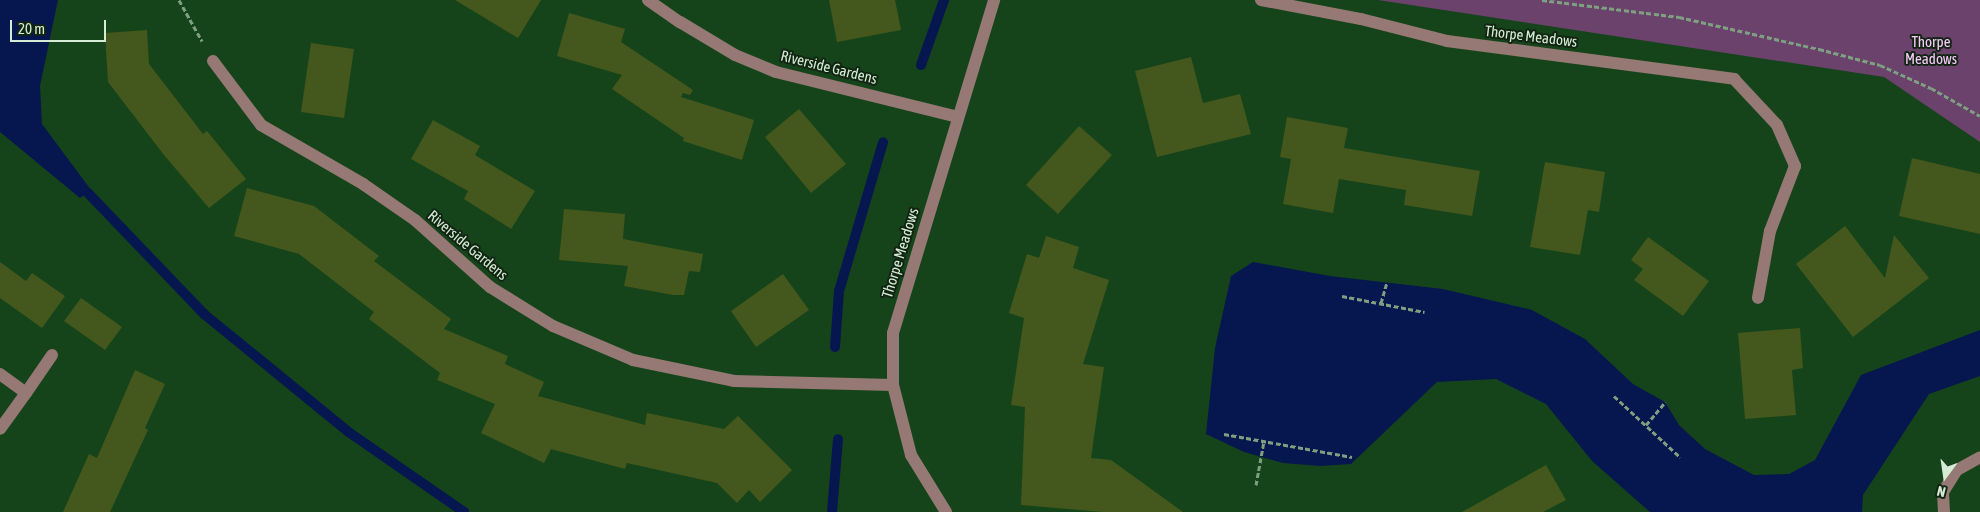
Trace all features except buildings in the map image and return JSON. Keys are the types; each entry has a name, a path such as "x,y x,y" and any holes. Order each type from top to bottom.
{"street":[{"name":"Riverside Gardens","path":"648,0 735,55 776,72 958,117"},
{"name":"Thorpe Meadows","path":"946,512 911,455 893,384 893,334 994,0"},
{"name":"Thorpe Meadows","path":"1261,0 1361,19 1447,41 1734,79 1777,125 1794,166 1770,231 1758,298"},
{"name":"Riverside Gardens","path":"213,61 261,126 363,184 415,220 490,287 553,326 633,360 734,381 893,384"},
{"path":"0,429 52,355"},
{"path":"0,374 26,393"},
{"path":"1944,512 1944,492 1957,470 1980,457"}],"path":[{"path":"179,0 213,61"},
{"path":"1542,0 1679,17 1880,65 1931,88 1980,116"},
{"path":"1381,303 1386,282"},
{"path":"1342,296 1424,312"},
{"path":"1614,396 1680,456"},
{"path":"1646,425 1665,402"},
{"path":"1224,434 1352,457"},
{"path":"1256,485 1264,441"}],"green space":[{"name":"Thorpe Meadows","path":"1378,0 1980,0 1980,142 1884,77"}],"shaded area":[{"path":"0,0 58,0 40,86 42,124 91,190 80,198 0,132"},
{"path":"1253,262 1330,276 1443,289 1532,310 1585,339 1633,384 1665,402 1679,425 1705,449 1754,475 1789,474 1815,460 1861,375 1980,330 1980,376 1929,394 1863,495 1862,512 1650,512 1592,461 1546,404 1496,379 1437,382 1351,464 1320,466 1283,463 1244,452 1206,434 1215,348 1231,276"}],"waterway":[{"path":"921,65 944,0"},
{"path":"835,347 839,291 883,142"},
{"path":"88,193 204,314 350,433 464,512"},
{"path":"832,512 838,439"}]}
